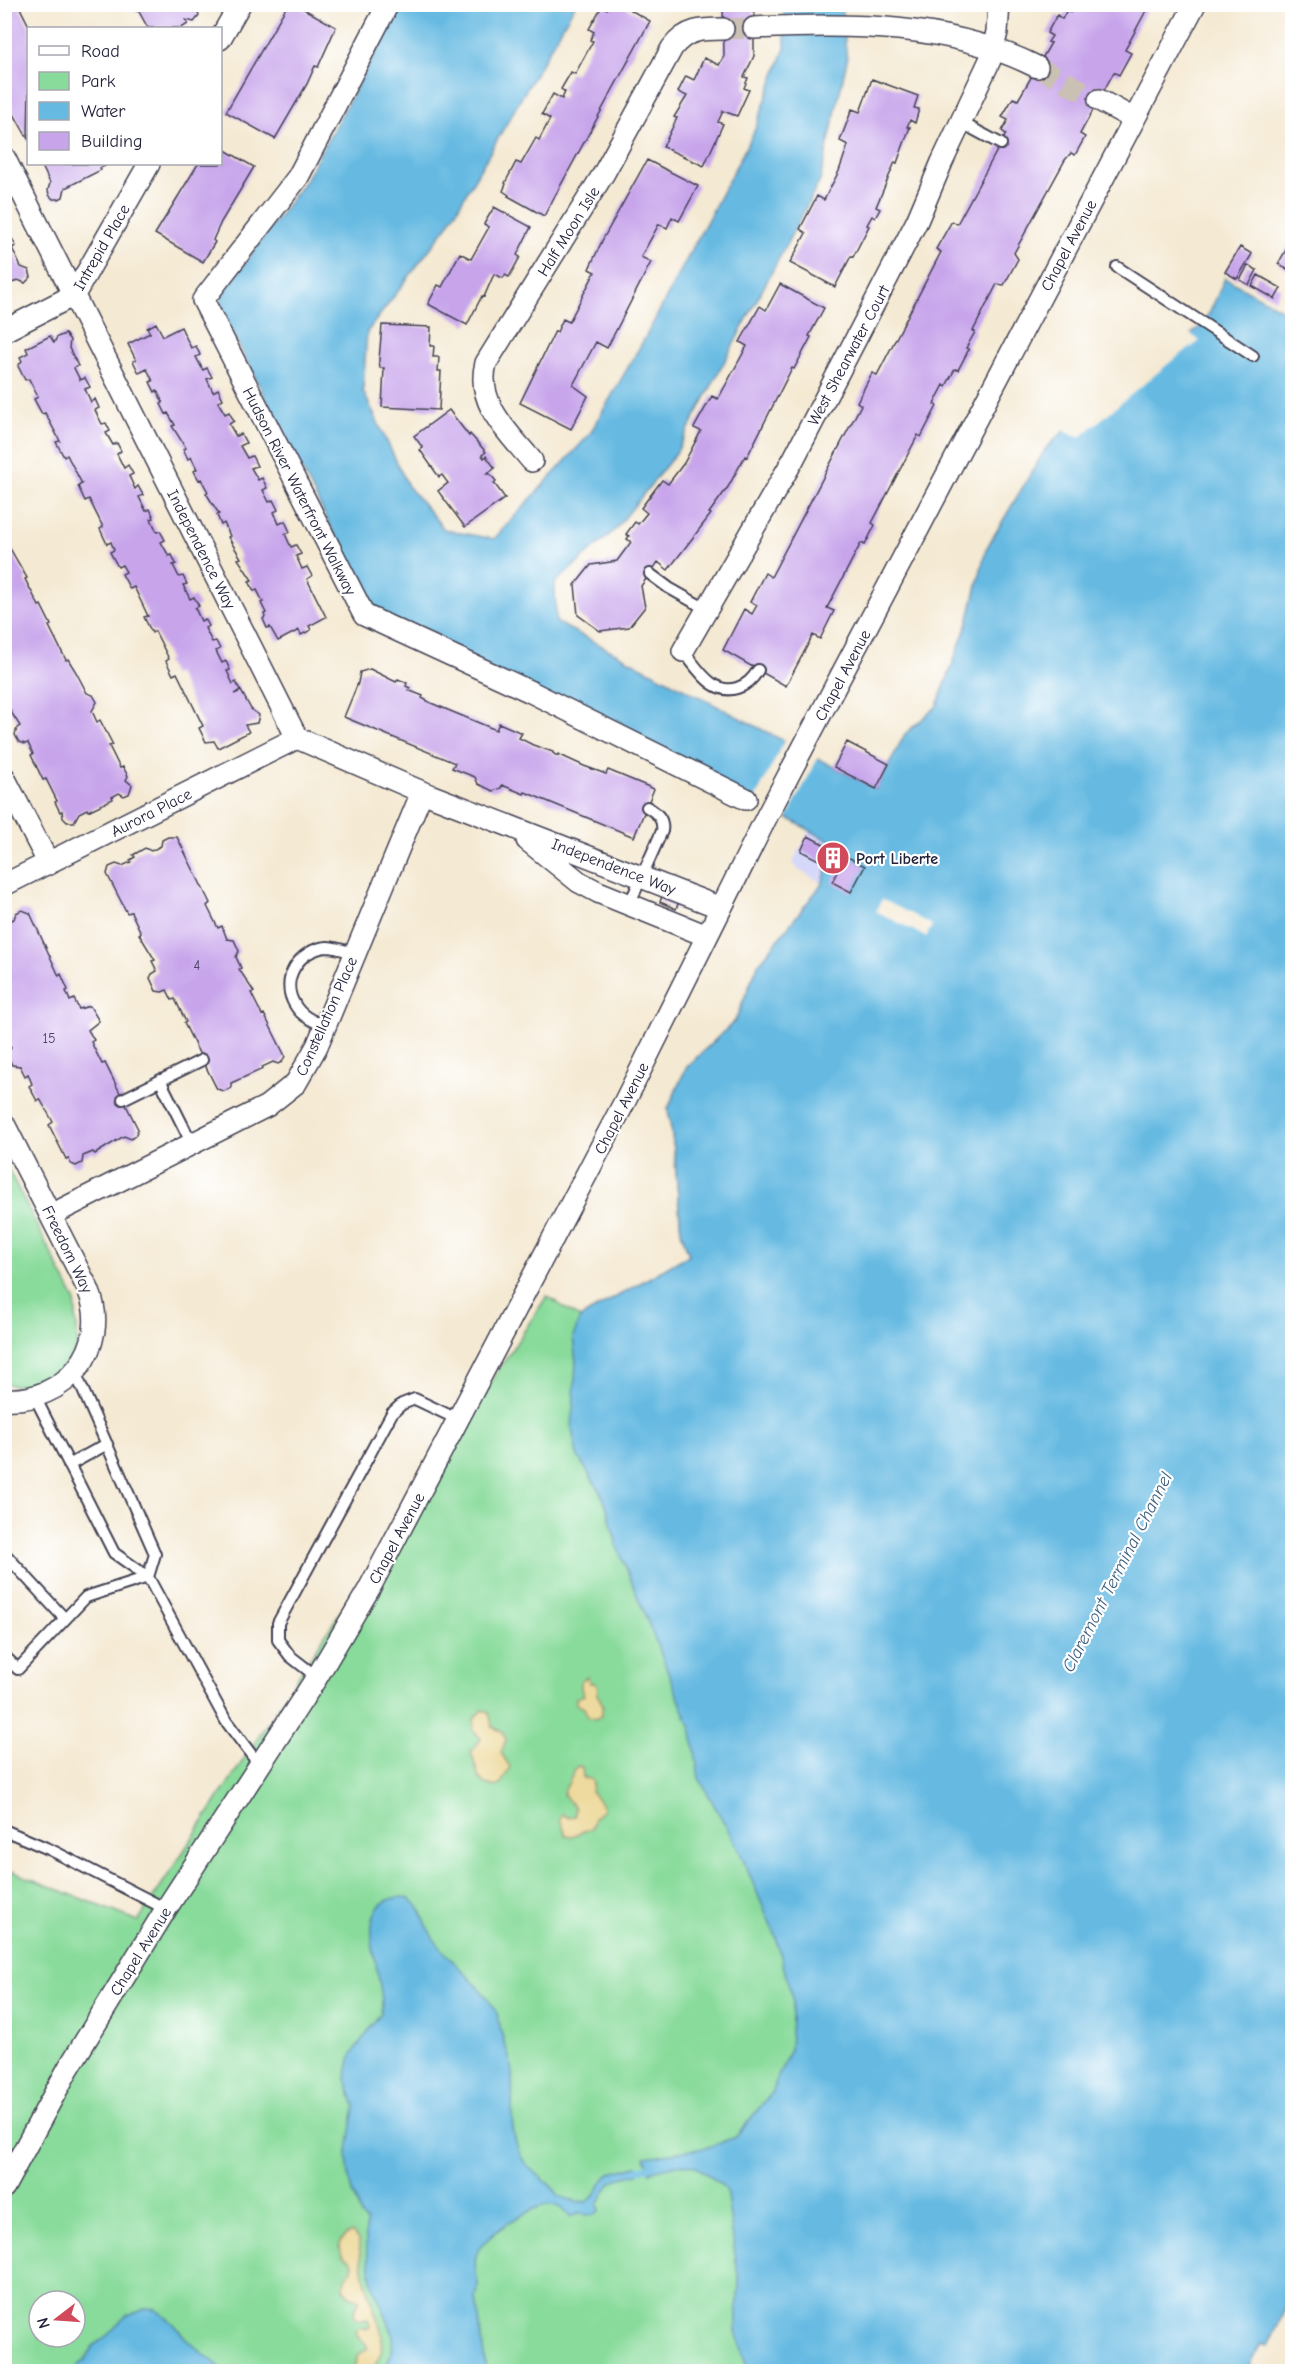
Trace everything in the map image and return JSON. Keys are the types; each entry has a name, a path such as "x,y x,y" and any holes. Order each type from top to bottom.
{"street":[{"path":"222,36 240,4"},
{"name":"Hudson River Waterfront Walkway","path":"388,4 298,177 203,300 364,615 531,692 746,800"},
{"name":"West Shearwater Court","path":"682,651 793,460 902,252 993,49 999,4"},
{"name":"Chapel Avenue","path":"4,2187 68,2069 166,1909 317,1677 369,1589 625,1101 769,813 1195,4"},
{"path":"764,27 849,26 917,29 993,49 1037,67"},
{"name":"Half Moon Isle","path":"532,461 494,414 489,404 483,381 486,363 604,173 672,48 686,33 695,30 723,29"},
{"path":"1098,100 1134,119"},
{"name":"Independence Way","path":"4,157 297,738 422,792 722,908"},
{"name":"Intrepid Place","path":"4,331 74,295 148,165"},
{"name":"Aurora Place","path":"4,885 297,738"},
{"path":"4,777 49,864"},
{"name":"Constellation Place","path":"51,1215 267,1106 288,1090 303,1073 422,792"},
{"name":"Independence Way","path":"507,825 579,882 707,936"},
{"name":"Freedom Way","path":"4,1124 88,1289 94,1308 91,1341 83,1361 75,1372 62,1384 35,1397 4,1399"}],"lane":[{"path":"960,122 1001,144"},
{"path":"1118,267 1253,356"},
{"path":"650,574 669,588 706,609"},
{"path":"682,651 707,680 718,688 740,687 751,681 758,670"},
{"path":"629,904 663,825 658,814 647,807"},
{"path":"324,1026 308,1019 294,1005 290,995 290,976 301,958 319,949 337,948 354,953"},
{"path":"123,1099 202,1060"},
{"path":"160,1080 192,1144"},
{"path":"75,1372 155,1554 148,1577"},
{"path":"35,1397 114,1553 148,1577 226,1721 260,1766"},
{"path":"317,1677 290,1656 278,1640 278,1623 392,1413 402,1404 415,1399 459,1420"},
{"path":"69,1465 107,1444"},
{"path":"4,1553 65,1619"},
{"path":"4,1656 18,1669 86,1597 148,1577"},
{"path":"4,1830 51,1850 166,1909"}],"shaded area":[{"path":"810,830 866,860 876,911 798,870 793,862"}],"green space":[{"path":"758,965 1195,2371 5,2371 4,1868 138,1921 547,1296 580,1318 689,1255 681,1231 668,1109 686,1068 735,1021"},
{"path":"4,1161 75,1300 78,1347 59,1373 24,1386 5,1384"}],"sand":[{"path":"588,1677 590,1683 596,1683 597,1694 603,1705 601,1716 595,1719 588,1717 584,1708 576,1704 576,1698 584,1695 581,1680"},
{"path":"483,1710 489,1712 492,1726 502,1732 506,1740 501,1753 510,1767 501,1784 496,1787 486,1784 479,1778 471,1752 481,1739 473,1730 475,1717"},
{"path":"577,1766 582,1767 583,1778 591,1779 593,1784 591,1792 601,1803 603,1810 594,1818 592,1828 572,1836 566,1835 560,1820 562,1814 569,1818 575,1816 575,1808 563,1794"},
{"path":"353,2233 358,2240 365,2280 382,2334 381,2353 372,2371 356,2371 354,2368 358,2355 368,2348 367,2344 358,2337 356,2330 361,2327 367,2329 370,2326 368,2319 355,2318 354,2312 360,2299 349,2296 344,2288 345,2278 353,2264 343,2256 340,2246 344,2237"}],"water":[{"name":"Claremont Terminal Channel","path":"402,5 575,5 448,225 367,332 363,391 408,486 445,530 494,539 589,435 646,336 753,134 785,48 784,5 841,5 847,60 820,181 676,453 615,530 555,583 556,622 876,789 905,734 937,706 968,622 986,549 1046,448 1081,415 1198,329 1210,312 1225,278 1292,315 1292,2294 1268,2346 1261,2344 1247,2371 748,2371 736,2331 739,2282 726,2189 706,2173 691,2166 675,2165 650,2172 645,2157 705,2148 736,2137 771,2093 790,2049 793,2002 776,1937 738,1848 699,1778 692,1731 617,1546 602,1495 577,1455 572,1429 576,1363 573,1337 580,1318 689,1255 681,1231 668,1109 686,1068 735,1021 758,965 822,884 835,844 751,798 374,612 222,312 221,296 304,182"},
{"path":"404,1897 419,1908 439,1946 483,1993 498,2017 511,2067 514,2131 519,2152 527,2165 559,2196 581,2202 592,2198 610,2173 637,2166 638,2174 612,2182 608,2186 598,2205 600,2210 593,2215 578,2214 570,2217 557,2206 542,2206 508,2223 487,2240 480,2249 475,2262 478,2287 476,2297 486,2371 384,2371 392,2352 393,2334 373,2285 366,2246 366,2222 361,2216 350,2185 347,2157 355,2106 346,2079 351,2055 381,2013 382,2004 374,1957 372,1923 377,1910 387,1901"},
{"path":"145,2308 156,2309 175,2325 188,2341 225,2371 76,2371 93,2346 105,2338 126,2316"}],"pier":[{"path":"1189,333 1200,341 1174,359 1080,437 1065,431 1064,428 1079,413"},
{"path":"786,738 819,756 786,820 753,803"},
{"path":"882,899 932,925 926,937 876,911"}],"building":[{"path":"4,4 18,4 30,27 27,27 27,137 6,100 8,99 4,92"},
{"path":"133,4 190,4 197,8 199,16 194,22 186,20 188,24 183,27 147,27 138,10 136,11"},
{"path":"288,4 295,4 336,27 318,67 315,66 275,139 226,112"},
{"path":"609,4 620,4 650,21 544,216 508,196 503,191 505,183 516,162 521,164 536,138 539,140 550,119 542,114 553,94 562,99 565,92 561,89 571,72 575,74 593,41 590,40 594,32 589,29 602,6 607,9"},
{"path":"723,4 754,4 754,56 744,77 748,78 744,88 749,90 737,116 723,111 718,122 723,124 704,166 663,147 677,118 674,117 687,96 678,92 686,76 694,80 704,58 719,65 724,56"},
{"path":"1068,4 1147,4 1148,7 1125,50 1131,53 1119,75 1114,72 1080,134 1085,137 1075,155 1071,153 1065,160 1014,253 1018,259 1004,285 997,284 973,331 975,332 966,348 969,349 958,370 955,369 946,386 944,385 934,404 937,406 921,437 918,435 872,523 875,525 865,545 861,543 827,608 834,611 820,639 813,635 786,686 723,650 744,609 752,614 757,605 750,602 765,573 771,577 861,405 857,402 872,373 877,375 941,252 936,249 952,221 957,224 1006,134 1002,131 1008,120 1002,117 1013,98 1018,100 1051,43 1048,42 1052,36 1047,33 1057,15 1062,19 1067,10 1070,12"},
{"path":"872,79 918,96 914,108 919,109 915,123 910,120 907,127 910,127 897,163 895,162 876,207 880,209 875,218 872,216 853,257 851,256 835,287 790,263 806,233 800,229 817,196 824,200 839,171 848,145 840,141 852,109 860,112"},
{"path":"222,148 254,167 221,222 213,240 215,242 203,262 155,234 197,165 222,165"},
{"path":"647,160 698,186 679,221 672,217 667,228 659,224 641,257 651,262 607,348 596,342 573,385 588,396 571,429 520,403 555,331 557,332 563,319 569,322 595,272 589,269 603,239"},
{"path":"41,165 105,166 65,188 63,197 59,199 53,199 49,195 50,183"},
{"path":"494,207 531,227 517,255 520,257 509,277 505,275 503,278 494,274 484,297 482,296 467,325 428,304 438,285 442,287 460,253 471,259 489,227 484,224"},
{"path":"4,234 6,237 10,235 16,246 12,248 21,267 29,270 31,277 25,283 18,280 4,287"},
{"path":"1292,242 1292,272 1278,264"},
{"path":"1240,247 1252,254 1237,279 1225,272"},
{"path":"1248,265 1257,270 1249,285 1240,280"},
{"path":"1258,275 1281,288 1275,299 1252,286"},
{"path":"780,284 824,308 809,336 811,337 794,369 792,368 747,457 745,456 728,487 709,513 711,514 668,570 658,562 641,586 645,607 629,627 600,631 578,615 575,585 591,565 617,561 631,542 627,539 629,536 626,534 635,522 638,524 647,513 641,508 662,480 668,484 684,463 701,431 694,428 712,396 718,399 747,346 740,342 760,306 766,310"},
{"path":"156,323 163,336 181,327 191,348 196,346 200,355 196,357 203,370 207,368 212,377 207,379 213,392 218,389 223,399 218,402 225,414 229,412 234,421 229,424 236,436 241,434 246,443 240,446 247,458 252,456 257,466 251,468 258,480 262,478 267,488 263,490 269,502 273,500 278,510 274,512 279,524 285,521 290,532 285,534 291,547 296,545 301,554 296,556 302,569 307,567 312,576 307,579 326,617 309,626 311,630 301,635 299,630 278,641 270,627 267,628 263,619 266,613 261,603 263,602 257,590 254,591 249,581 252,580 238,559 241,558 228,537 230,536 224,523 221,525 217,515 219,514 206,493 208,492 194,471 197,469 191,457 188,459 183,449 186,448 161,404 163,403 157,390 155,392 150,382 153,381 147,369 139,373 133,361 136,360 128,344 150,333 147,328"},
{"path":"382,325 431,327 430,346 434,346 433,357 439,357 438,371 441,371 439,410 382,407 384,368 380,368 379,360"},
{"path":"65,334 70,340 69,348 78,366 74,368 80,380 85,378 90,387 85,389 91,402 95,399 99,408 95,410 102,424 106,423 110,431 106,433 113,445 117,443 121,451 117,454 124,468 128,465 133,474 129,476 135,489 138,486 143,495 139,497 146,511 150,509 154,518 151,519 157,532 160,531 165,540 161,542 169,556 172,555 176,564 173,565 179,577 183,576 187,584 183,585 190,599 194,597 199,606 195,608 201,621 205,619 209,626 205,628 212,642 216,641 220,649 216,651 222,663 226,661 230,670 227,671 233,684 236,682 240,690 234,694 241,691 251,709 259,715 257,723 245,725 249,732 218,748 214,741 206,742 199,728 203,726 177,673 173,675 166,661 169,659 155,631 152,633 144,617 148,616 134,587 130,589 122,574 126,572 122,565 118,567 110,552 114,550 111,542 107,544 100,529 103,527 89,499 85,501 78,486 82,484 67,455 64,457 56,442 60,441 45,413 42,414 34,399 38,397 29,379 25,380 18,366 22,361 20,357 28,353 26,348 50,336 54,343 57,337"},
{"path":"449,410 469,436 470,434 486,452 482,455 484,458 486,456 495,468 487,474 490,474 496,481 494,483 505,498 465,527 438,491 448,483 442,475 439,477 420,450 423,448 414,436"},
{"path":"4,538 27,578 25,579 39,606 41,605 66,660 68,659 87,693 93,695 97,702 92,711 97,722 100,720 113,745 109,746 120,768 123,767 128,776 126,780 132,785 129,794 124,796 119,793 112,797 113,799 79,813 74,822 67,822 63,818 62,811 60,812 55,802 57,801 46,779 43,780 31,755 33,754 28,743 19,742 15,735 20,726 4,701"},
{"path":"370,669 396,682 398,679 407,683 406,686 410,688 408,690 423,696 422,698 431,703 496,730 499,723 522,733 519,738 553,752 557,756 558,754 606,774 608,770 654,789 634,837 525,792 524,794 502,785 501,788 493,791 478,784 475,777 452,768 455,763 344,717 358,683 360,672"},
{"path":"847,742 889,764 876,789 834,767"},
{"name":"Port Liberte","path":"808,836 865,866 851,892 832,882 838,870 801,851"},
{"path":"177,837 210,903 207,906 218,928 222,926 227,939 234,940 239,951 236,957 241,968 239,969 254,992 251,993 285,1056 282,1062 278,1064 273,1062 262,1067 263,1069 231,1083 231,1088 224,1091 217,1089 184,1023 186,1022 175,999 172,1000 167,990 156,991 150,978 157,971 152,961 155,960 139,934 141,933 131,912 127,913 107,874 109,867 116,864 122,866 131,862 130,860 135,857 133,855 145,848 151,851 161,846 162,840"},
{"path":"663,893 680,899 676,909 660,902"},
{"path":"22,910 30,913 59,976 61,974 70,1001 74,999 79,1009 90,1006 99,1021 88,1030 94,1040 91,1042 102,1064 105,1063 138,1129 136,1135 131,1139 124,1136 95,1154 93,1152 83,1156 82,1163 76,1166 71,1164 68,1158 66,1159 49,1125 53,1122 40,1099 37,1101 29,1086 32,1084 28,1074 25,1076 20,1066 12,1065 7,1054 11,1048 4,1036 7,1034 4,1029 4,924 14,919 16,913"}],"waterway":[{"path":"637,2170 655,2165"}],"tunnel":[{"path":"723,29 754,28"},
{"path":"1037,67 1099,100"}],"place":[{"name":"Port Liberte","path":"833,858"}]}
